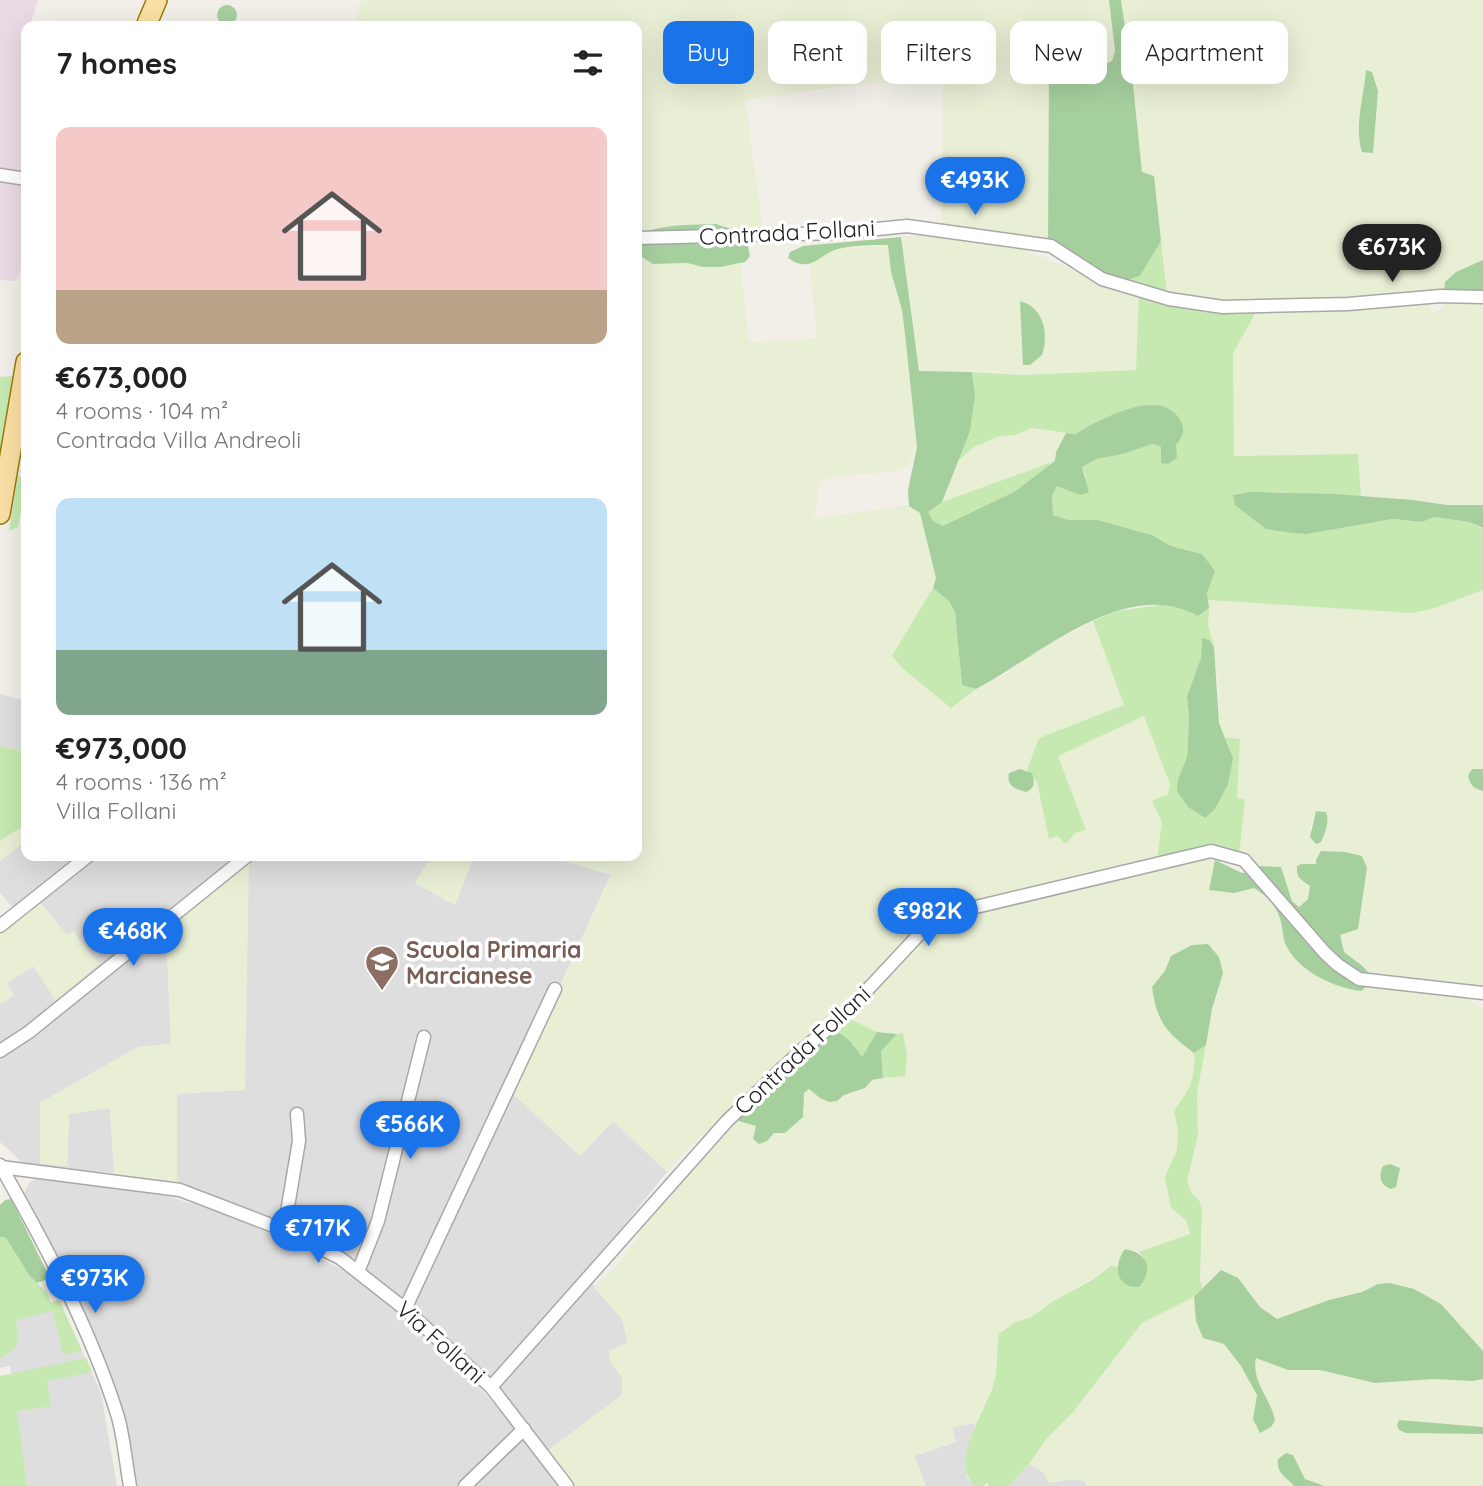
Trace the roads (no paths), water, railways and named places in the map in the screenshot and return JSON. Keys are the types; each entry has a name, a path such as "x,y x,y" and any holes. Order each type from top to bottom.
{"main road":[{"path":"148,21 158,0"},
{"path":"0,514 21,391"}],"street":[{"path":"0,175 21,178"},
{"name":"Contrada Follani","path":"642,238 838,233 907,226 1051,246 1102,279 1169,299 1223,307 1348,304 1441,296 1483,298"},
{"name":"Contrada Follani","path":"491,1387 727,1121 803,1049 842,1017 926,927 958,911 1211,851 1244,860 1325,953 1359,979 1483,993"},
{"path":"0,926 82,861"},
{"path":"0,1051 29,1032 241,861"},
{"path":"405,1309 555,989"},
{"path":"358,1272 378,1221 424,1037"},
{"path":"284,1230 299,1141 297,1114"},
{"path":"1,1166 36,1226 105,1379 119,1420 130,1486"},
{"name":"Via Follani","path":"1,1166 180,1190 284,1230 340,1258 405,1309 491,1387 567,1486"},
{"path":"466,1486 524,1429"}],"place":[{"name":"Scuola Primaria Marcianese","path":"382,992"}]}
